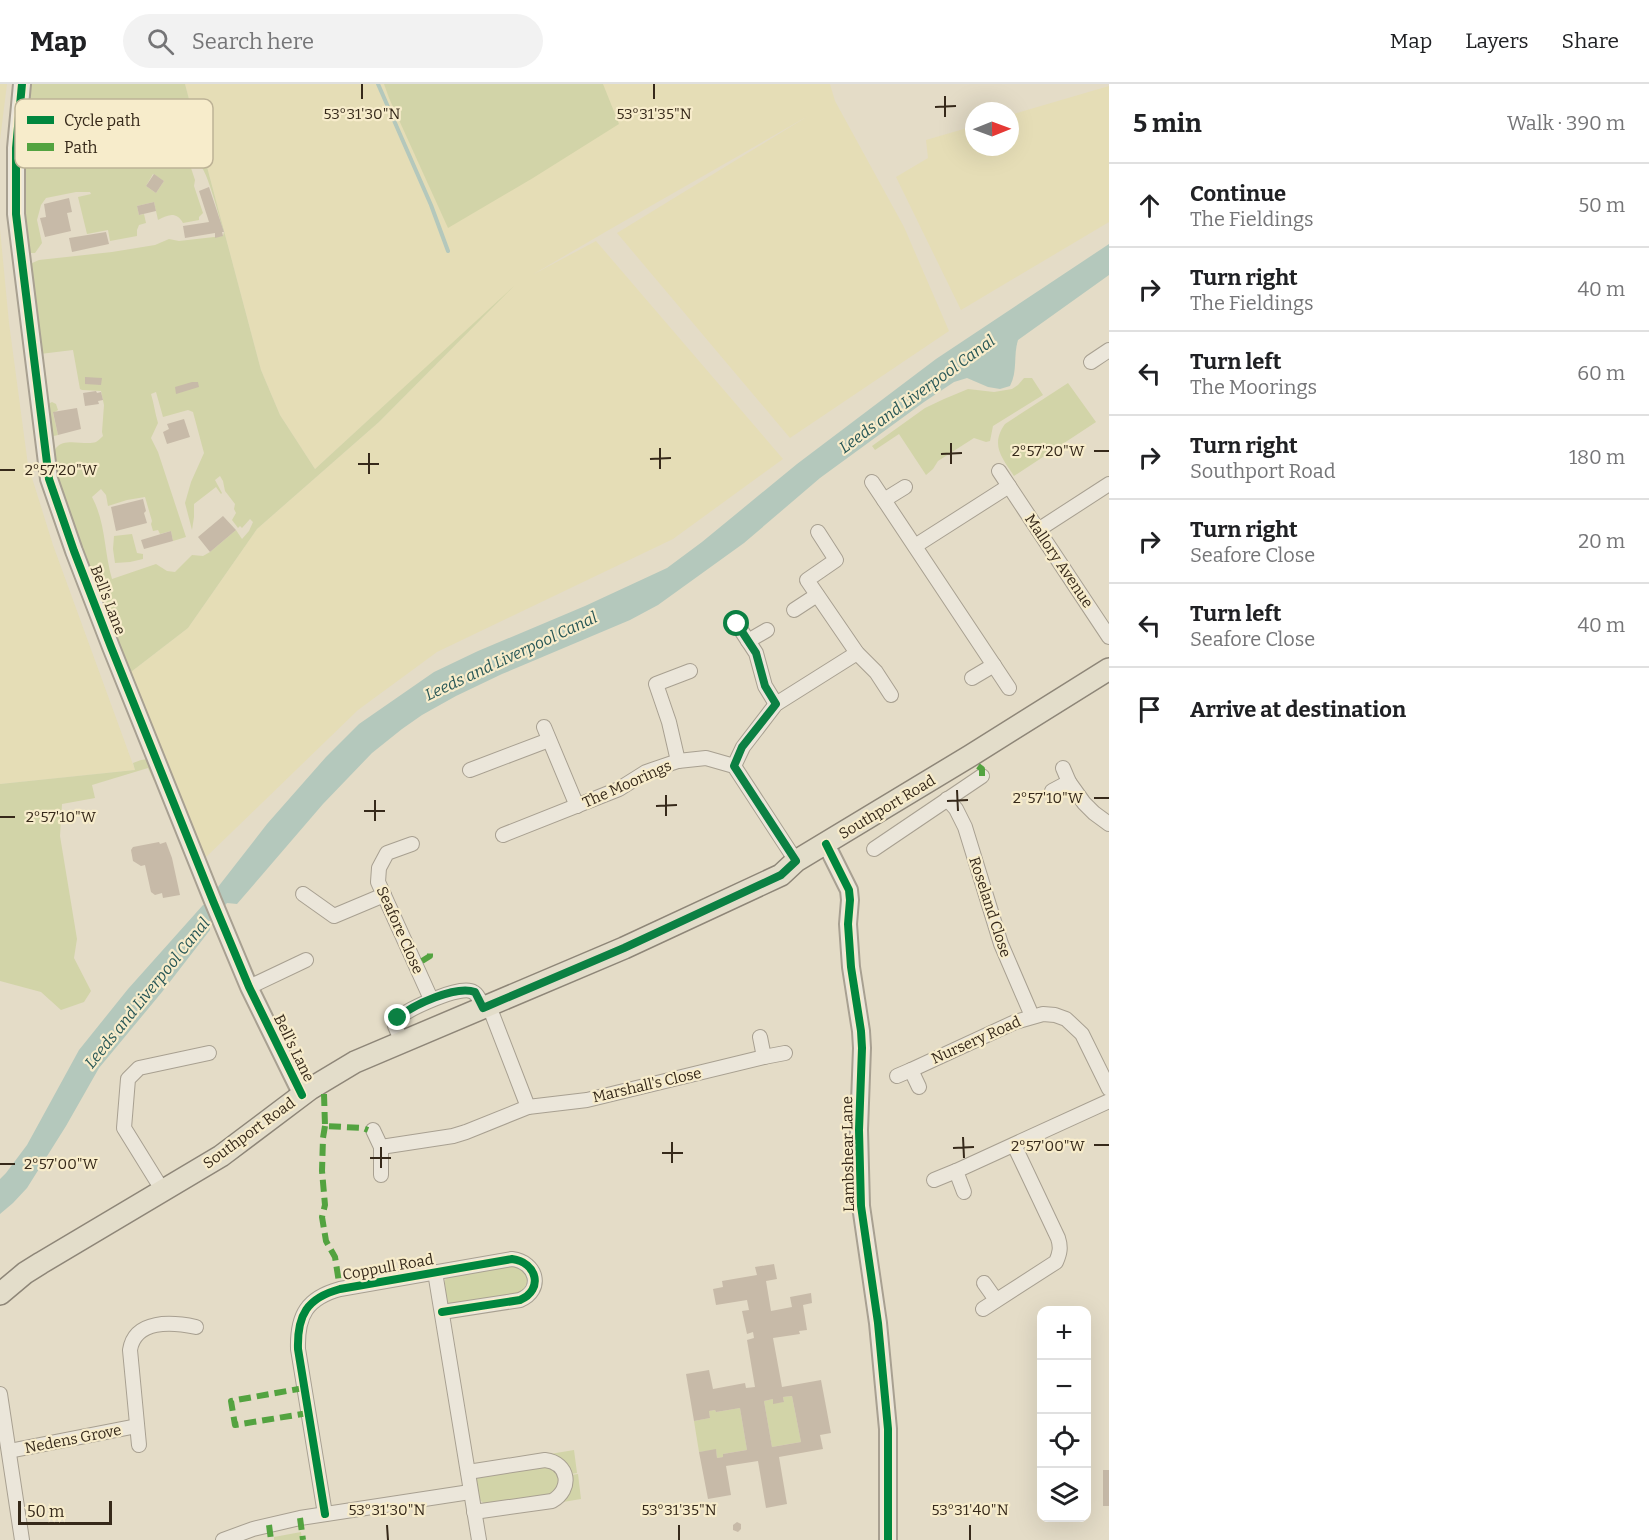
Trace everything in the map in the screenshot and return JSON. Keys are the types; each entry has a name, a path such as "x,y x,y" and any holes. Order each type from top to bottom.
{"main road":[{"name":"Southport Road","path":"0,1294 41,1263 221,1156 302,1095 355,1062 624,948 781,875 796,861 1109,669"}],"street":[{"name":"Bell's Lane","path":"21,99 22,84"},
{"name":"Bell's Lane","path":"16,168 16,214 49,479 111,647 213,901 249,987 302,1095"},
{"path":"1091,362 1109,350"},
{"name":"Mallory Avenue","path":"999,471 1109,636"},
{"path":"872,482 1009,688"},
{"path":"1038,530 1109,484"},
{"path":"915,546 1009,486"},
{"path":"884,500 905,487"},
{"path":"818,532 836,560 807,580 857,653 876,672 891,695"},
{"path":"794,610 818,595"},
{"path":"737,624 756,653 765,686 776,704"},
{"path":"748,641 767,630"},
{"path":"796,861 734,766 742,747 776,704 857,653"},
{"path":"972,678 994,665"},
{"name":"The Moorings","path":"678,761 669,722 656,684 690,671"},
{"name":"The Moorings","path":"470,770 546,733 577,806"},
{"name":"The Moorings","path":"503,835 619,789 646,772 678,761 706,758 734,766"},
{"path":"1063,768 1069,782 1084,803 1109,824"},
{"path":"874,849 982,776"},
{"path":"1052,791 1069,782"},
{"name":"Roseland Close","path":"948,799 965,827 1003,950 1032,1016"},
{"name":"Seafore Close","path":"412,844 387,853 379,868 378,882 431,999"},
{"name":"Lambshear Lane","path":"826,844 849,890 850,900 848,924 850,957 862,1048 859,1130 861,1206 878,1323 888,1429 888,1540"},
{"path":"303,894 334,916 384,895"},
{"path":"249,987 306,960"},
{"path":"402,1042 395,1026 398,1018 431,999 460,990 475,992 486,1007 528,1107"},
{"name":"Nursery Road","path":"897,1076 1015,1022 1043,1014 1066,1019 1082,1034 1109,1089"},
{"path":"760,1037 764,1057"},
{"path":"163,1191 124,1128 128,1079 140,1068 209,1053"},
{"name":"Marshall's Close","path":"381,1147 453,1136 528,1107 587,1100 785,1053"},
{"path":"911,1070 919,1087"},
{"path":"934,1180 1109,1101"},
{"path":"373,1130 381,1147 381,1175"},
{"path":"983,1309 1056,1262 1060,1254 1058,1238 1014,1145"},
{"path":"956,1171 964,1192"},
{"name":"Coppull Road","path":"325,1514 298,1349 302,1316 314,1301 329,1293 435,1272 512,1259 529,1265 535,1276 535,1283 530,1294 520,1300 442,1312"},
{"name":"Coppull Road","path":"435,1272 479,1540"},
{"path":"984,1283 996,1300"},
{"name":"Nedens Grove","path":"139,1445 131,1342 140,1330 156,1325 179,1323 196,1327"},
{"path":"0,1394 21,1540"},
{"name":"Nedens Grove","path":"9,1451 137,1426"},
{"path":"468,1472 545,1460 558,1464 566,1477 563,1491 558,1498 552,1501 474,1512"},
{"path":"223,1540 253,1529 325,1514 470,1492"}],"shaded area":[{"path":"0,84 7,84 0,140"},
{"path":"185,84 830,84 835,101 904,227 949,331 790,438 617,233 808,116 532,275 596,241 783,459 673,539 437,652 358,710 203,860 127,675 188,628 257,529 379,422 501,299 315,469 280,415 261,370 207,168 213,168 213,99 189,99"},
{"path":"1109,86 1109,222 961,310 896,177 928,158 926,140 965,129 965,156 1019,156 1019,112"},
{"path":"0,229 9,323 28,465 53,545 135,770 0,784"}],"green space":[{"path":"29,84 185,84 189,99 28,99"},
{"path":"384,84 603,84 619,124 448,228"},
{"path":"22,168 191,168 203,213 199,220 183,223 175,215 158,220 154,202 137,206 139,215 144,214 146,223 139,225 137,236 110,241 108,230 87,234 78,197 91,194 90,192 76,192 46,198 41,205 37,220 42,243 35,253 29,253 22,212","holes":["153,174 164,181 156,193 146,186"]},
{"path":"202,168 207,168 261,370 280,415 315,469 514,286 379,422 257,529 188,628 127,675 109,614 68,512 55,473 56,448 70,442 96,442 103,436 104,405 101,391 80,389 73,350 40,354 30,264 39,260 155,245 169,239 179,241 223,236 224,232 210,185","holes":["156,392 163,417 188,410 193,412 204,453 191,482 185,503 192,530 194,504 216,487 222,493 215,480 220,476 225,491 235,504 236,513 232,520 238,528 240,526 242,528 250,519 253,522 242,539 236,530 203,556 192,555 175,572 167,571 156,564 112,579 100,517 92,497 101,489 106,495 108,506 145,497 153,531 158,530 160,534 171,531 173,541 186,537 158,452 151,438 158,423 151,394"]},
{"path":"1024,378 1032,378 1043,395 993,426 990,441 974,438 938,461 926,475 899,434 875,450 872,446 925,408 944,399 968,389 994,392 1012,389"},
{"path":"1068,383 1096,422 1014,476 999,451 998,438 1005,424"},
{"path":"52,402 56,404 58,410 53,413 58,435 49,437 46,405"},
{"path":"132,534 137,553 143,554 143,559 115,563 114,536"},
{"path":"148,759 158,780 154,781 148,768 92,785 95,798 62,804 60,836 77,939 74,958 91,991 84,1002 61,1010 41,992 0,981 0,784 135,770 133,763"},
{"path":"511,1264 524,1270 527,1277 525,1288 520,1293 451,1305 447,1302 444,1285 448,1276"},
{"path":"792,1396 801,1442 772,1447 764,1401 773,1399 773,1403 784,1402 783,1397"},
{"path":"740,1408 747,1450 723,1454 723,1457 717,1458 716,1450 699,1452 694,1421 710,1418 709,1411"},
{"path":"574,1450 577,1473 571,1474 563,1461 550,1454"},
{"path":"547,1464 558,1471 560,1481 555,1491 550,1494 485,1504 478,1499 475,1480 477,1476"},
{"path":"578,1474 581,1499 557,1503 571,1475"},
{"path":"301,1532 302,1540 274,1540 274,1537"}],"water":[{"name":"Leeds and Liverpool Canal","path":"1109,244 1109,275 1018,340 1014,375 1010,386 1000,389 988,387 967,378 954,382 820,478 744,543 658,605 630,620 456,696 422,715 372,753 323,804 237,904 227,903 209,922 210,930 99,1068 27,1188 0,1214 0,1179 27,1145 79,1050 128,989 203,905 211,905 217,900 218,887 267,824 326,757 359,724 434,672 667,568 797,464 936,359"}],"building":[{"path":"154,174 164,181 156,193 146,186"},
{"path":"209,187 224,232 222,232 223,236 215,238 215,233 185,238 183,226 209,222 199,191"},
{"path":"69,198 72,212 67,213 71,231 45,237 40,218 46,217 44,204"},
{"path":"154,202 156,211 139,215 137,206"},
{"path":"106,232 109,244 72,252 69,238"},
{"path":"85,377 102,378 101,385 85,384"},
{"path":"198,382 199,387 176,394 175,387"},
{"path":"101,392 103,400 98,401 99,404 85,406 83,393"},
{"path":"77,408 81,429 58,435 53,412"},
{"path":"184,419 190,437 167,444 163,432 169,429 167,424"},
{"path":"143,499 147,523 116,531 111,507"},
{"path":"223,516 236,530 210,552 198,537"},
{"path":"171,531 173,541 144,549 141,540"},
{"path":"159,842 160,844 166,842 180,895 163,898 162,893 155,895 151,892 145,865 141,866 133,861 131,850 133,847"},
{"path":"774,1264 777,1279 766,1281 771,1311 792,1307 790,1297 811,1293 812,1303 803,1305 807,1330 799,1331 800,1334 773,1338 782,1387 821,1380 831,1433 820,1435 823,1449 779,1457 787,1504 766,1508 758,1461 726,1466 731,1495 708,1499 699,1452 716,1449 717,1458 723,1457 723,1454 747,1450 740,1408 709,1411 710,1418 694,1421 686,1374 709,1370 713,1389 745,1383 746,1388 755,1387 747,1340 754,1338 753,1332 747,1334 742,1311 749,1310 747,1300 716,1305 713,1289 723,1287 722,1281 757,1275 755,1267","holes":["792,1396 801,1442 772,1447 764,1401 773,1399 773,1404 784,1402 783,1397"]},
{"path":"1103,1470 1109,1470 1109,1506 1103,1506"},
{"path":"737,1522 741,1524 738,1532 733,1530 733,1525"}],"waterway":[{"path":"378,84 431,205 448,251"}],"marked path":[{"path":"978,766 982,769 982,776"},
{"path":"422,961 430,956 430,950"},
{"path":"324,1094 325,1126 368,1130"},
{"path":"325,1126 322,1171 325,1205 322,1217 326,1241 335,1257 340,1289"},
{"path":"304,1388 231,1401 235,1425 308,1413"},
{"path":"300,1518 303,1540"},
{"path":"269,1525 271,1540"}],"cycle path":[{"path":"21,99 22,84"},
{"path":"16,168 16,214 49,479 111,647 213,901 249,987 302,1095"},
{"path":"826,844 849,890 850,900 848,924 851,967 862,1048 859,1130 861,1206 878,1323 888,1429 888,1540"},
{"path":"325,1514 298,1349 302,1317 306,1310 319,1297 340,1289 512,1259 521,1261 532,1271 535,1283 528,1295 520,1300 442,1312"}],"route":[{"path":"398,1018 431,999 460,990 475,992 483,1008 624,948 781,875 796,861 734,766 742,747 776,704 765,686 756,653 737,624"}]}
